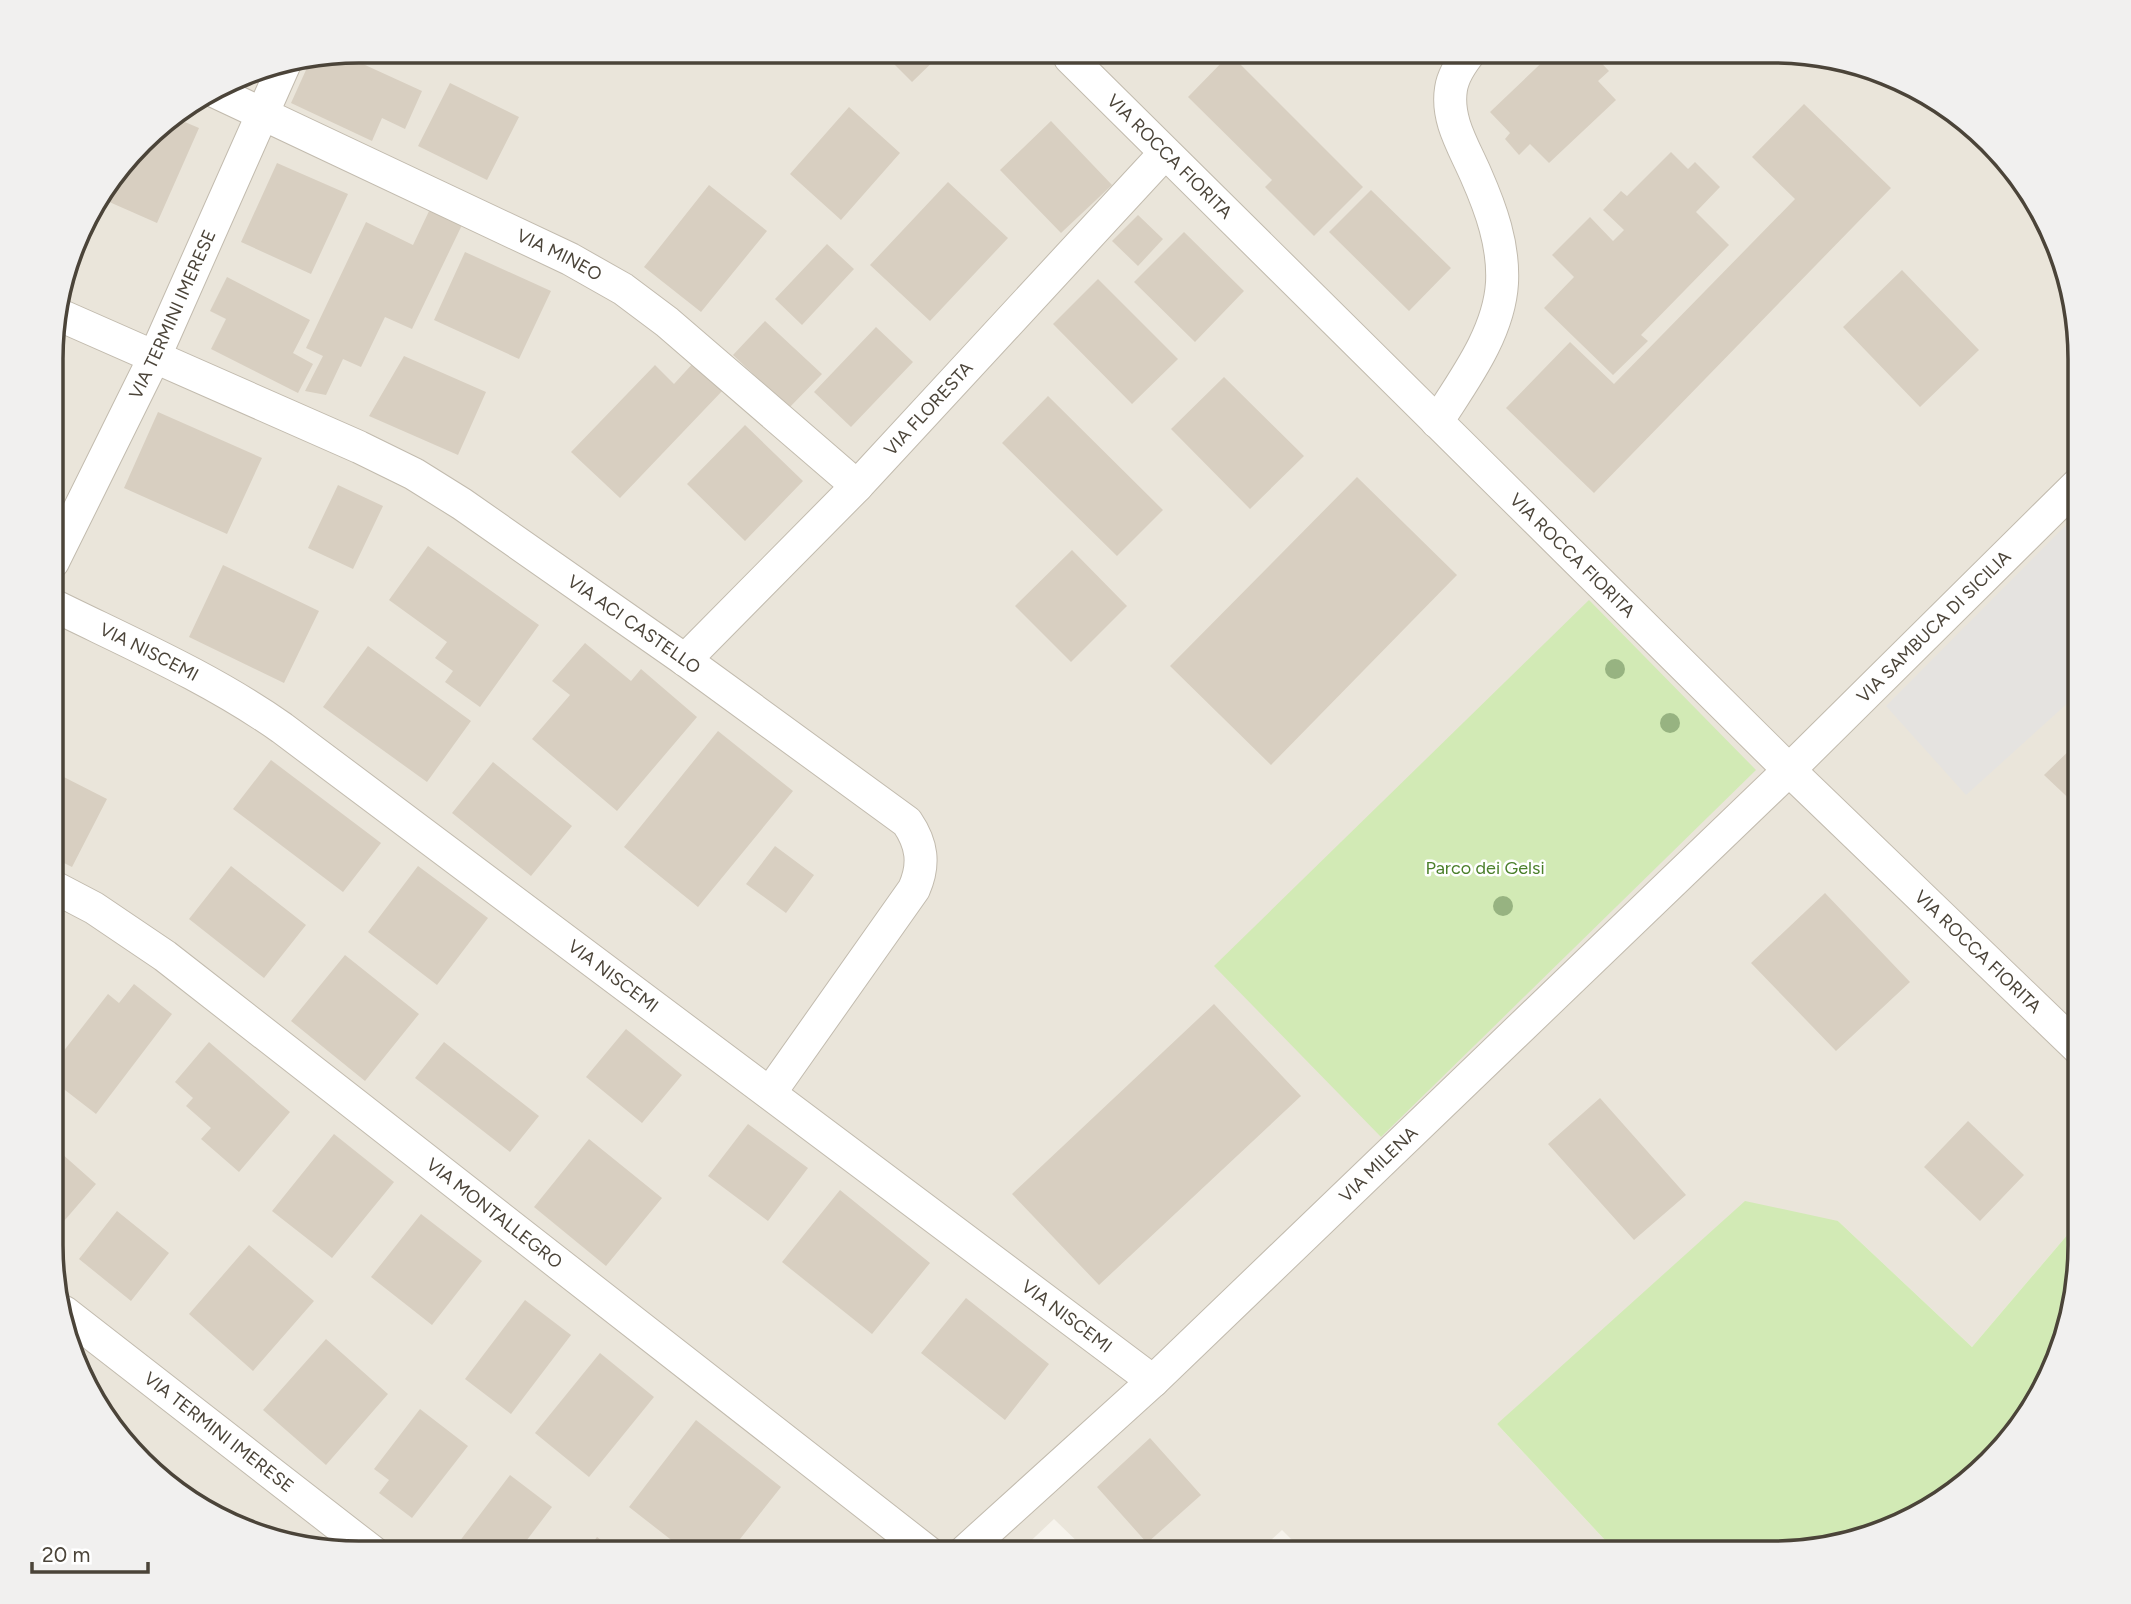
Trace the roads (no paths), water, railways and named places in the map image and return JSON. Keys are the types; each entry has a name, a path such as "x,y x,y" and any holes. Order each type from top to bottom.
{"street":[{"name":"VIA ROCCA FIORITA","path":"1075,63 1789,770 2068,1038"},
{"path":"1437,422 1489,332 1502,286 1501,250 1491,213 1458,135 1452,113 1451,88 1463,63"},
{"name":"VIA TERMINI IMERESE","path":"63,542 155,356 280,74"},
{"name":"VIA MINEO","path":"224,96 570,259 623,289 667,322 857,486"},
{"name":"VIA FLORESTA","path":"685,660 857,486 1165,153"},
{"name":"VIA ACI CASTELLO","path":"66,318 414,474 462,504 685,660 899,815 916,835 920,848 922,863 914,889 770,1093"},
{"name":"VIA SAMBUCA DI SICILIA","path":"1789,770 2068,494"},
{"name":"VIA NISCEMI","path":"63,610 197,676 263,715 1153,1381"},
{"name":"VIA MILENA","path":"976,1541 1153,1381 1789,770"},
{"name":"VIA MONTALLEGRO","path":"63,892 103,914 165,956 914,1541"},
{"name":"VIA TERMINI IMERESE","path":"72,1318 359,1541"}],"park label":[{"name":"Parco dei Gelsi","path":"1485,868"}]}
